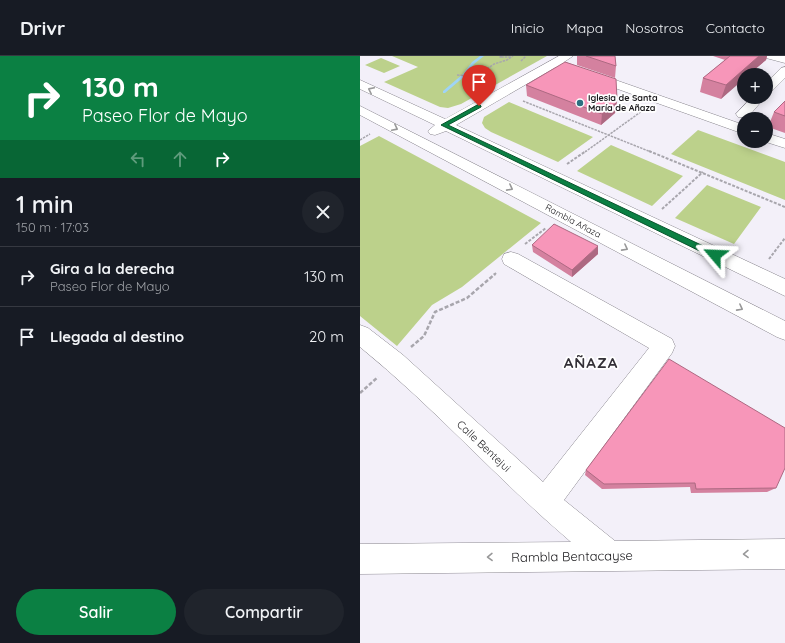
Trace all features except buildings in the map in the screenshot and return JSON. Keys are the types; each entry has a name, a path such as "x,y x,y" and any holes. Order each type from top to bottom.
{"street":[{"path":"419,140 566,56"},
{"path":"770,56 785,60"},
{"path":"554,63 737,127"},
{"path":"773,83 785,71"},
{"path":"360,84 785,288"},
{"path":"744,112 752,104"},
{"name":"Rambla Añaza","path":"360,110 785,332"},
{"path":"773,140 785,144"},
{"path":"511,259 664,346 545,502"},
{"name":"Calle Bentejui","path":"360,334 395,362 545,502 610,556"},
{"name":"Rambla Bentacayse","path":"360,559 785,554"}],"path":[{"path":"502,56 500,58 512,56"},
{"path":"457,75 468,76 487,69 494,64 508,60 512,56"},
{"path":"502,93 703,172 785,207"},
{"path":"550,176 658,99"},
{"path":"647,222 703,172"},
{"path":"360,393 424,336 435,312 467,298 511,259 527,242 562,215"}],"green space":[{"path":"392,56 547,56 461,104 448,108 440,107 384,82 418,67"},
{"path":"381,58 400,66 384,73 365,65"},
{"path":"509,102 593,137 558,162 485,128 482,123 484,117"},
{"path":"698,130 737,144 737,148 747,148 785,162 785,200 671,154"},
{"path":"379,136 541,223 462,287 432,305 397,346 360,316 360,146"},
{"path":"611,145 683,176 652,206 577,171"},
{"path":"707,185 761,207 734,244 675,218"}],"waterway":[{"path":"444,92 464,75 473,63 482,56"}],"place":[{"name":"Iglesia de Santa María de Añaza","path":"580,103"}],"district":[{"name":"AÑAZA","path":"591,363"}],"route":[{"path":"479,106 444,125 715,255"}]}
